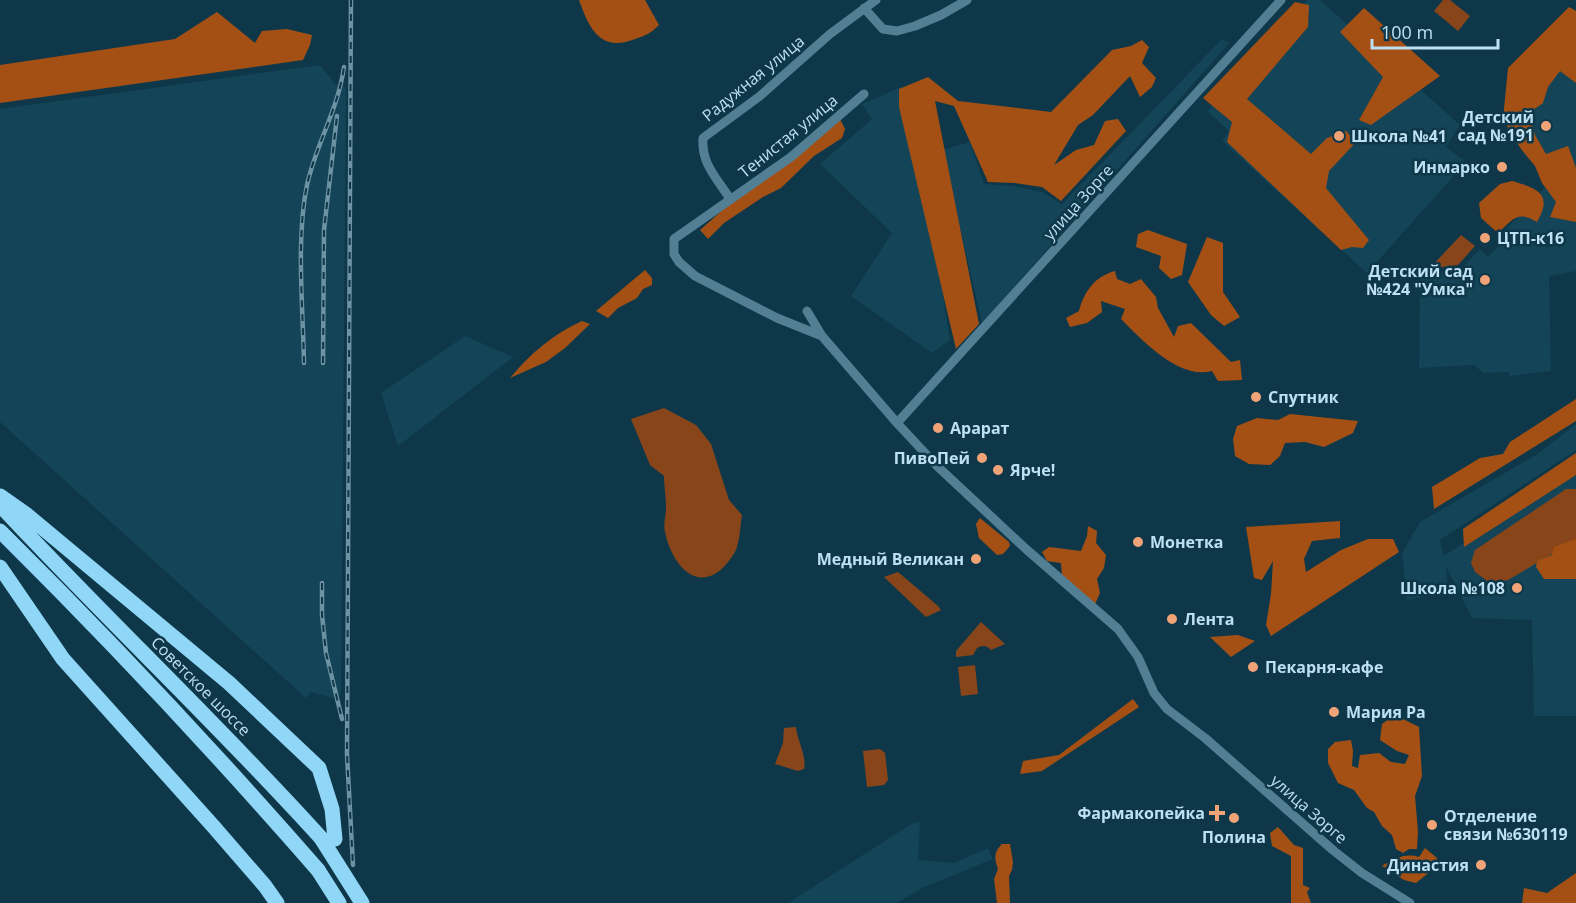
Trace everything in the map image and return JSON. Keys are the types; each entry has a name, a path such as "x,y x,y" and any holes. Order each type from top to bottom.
{"highway":[{"path":"0,496 27,515 229,682 319,768 332,809 328,839"},
{"name":"Советское шоссе","path":"0,505 69,579 328,839 362,903"},
{"path":"0,531 57,587 236,777 318,870 339,903"},
{"path":"0,567 63,658 266,886 277,903"}],"street":[{"name":"Радужная улица","path":"730,199 707,164 702,152 703,138 759,96 830,34 876,0"},
{"path":"864,8 883,29 897,31 941,15 967,0"},
{"name":"улица Зорге","path":"897,423 1281,0"},
{"name":"Тенистая улица","path":"822,336 777,318 695,276 674,255 674,239 791,157 864,94"},
{"name":"улица Зорге","path":"807,311 822,336 937,466 1026,549 1118,629 1138,657 1154,693 1167,709 1274,796 1362,873 1410,903"}],"shaded area":[{"path":"579,0 645,0 659,25 645,35 613,43 598,35 592,28"},
{"name":"Школа №41","path":"1307,0 1320,0 1460,125 1446,147 1466,162 1367,273 1222,141 1229,131 1207,111"},
{"path":"1443,0 1450,0 1470,16 1458,31 1434,11"},
{"path":"1295,2 1309,5 1308,27 1247,99 1311,154 1327,138 1346,131 1356,142 1329,171 1326,188 1369,240 1363,248 1352,247 1341,250 1227,142 1232,122 1203,98"},
{"path":"1569,7 1576,11 1576,83 1560,71 1548,87 1543,103 1529,113 1535,135 1546,154 1568,146 1576,168 1576,222 1550,217 1556,202 1503,119 1508,68"},
{"path":"1364,8 1440,76 1371,125 1359,120 1383,77 1340,32"},
{"path":"217,12 255,43 262,31 287,29 312,35 310,45 303,60 0,103 0,65 175,39"},
{"path":"1222,39 1229,43 982,323 942,150 970,142 984,184 1013,186 1042,192 1062,204"},
{"path":"1142,40 1149,47 1142,63 1156,78 1152,87 1140,97 1130,76 1093,115 1078,125 1054,165 1076,150 1094,145 1105,121 1118,119 1126,131 1061,201 1042,187 988,182 954,106 935,101 979,324 956,349 899,107 899,89 928,77 958,101 1051,112 1112,50 1131,46"},
{"name":"Детский сад №191","path":"1576,40 1576,191 1520,140 1513,111"},
{"path":"320,65 336,85 346,87 341,695 333,698 311,692 306,698 0,422 0,109"},
{"path":"901,87 928,204 950,340 932,353 851,296 892,233 820,164 872,119 862,104"},
{"path":"839,117 845,129 842,138 814,156 781,188 724,223 708,239 700,230 742,193"},
{"path":"1512,181 1540,193 1544,204 1542,212 1537,222 1525,217 1516,218 1498,233 1481,218 1479,203 1500,184"},
{"name":"Детский сад №424 \"Умка\"","path":"1548,184 1576,210 1576,271 1549,276 1551,371 1510,376 1508,372 1483,373 1475,365 1419,368 1420,284 1424,273 1460,270 1480,249 1488,257 1503,241 1499,237"},
{"path":"1148,230 1187,244 1182,275 1171,279 1159,268 1161,256 1136,247 1138,234"},
{"path":"1461,235 1475,246 1458,265 1429,269"},
{"path":"1207,237 1223,243 1223,292 1240,317 1224,326 1211,315 1188,282"},
{"path":"645,270 652,278 652,285 643,289 637,298 618,308 608,318 596,311"},
{"path":"1115,271 1117,279 1130,284 1141,279 1156,297 1158,308 1174,337 1178,326 1191,323 1231,362 1240,360 1242,380 1218,381 1212,371 1187,370 1174,364 1150,347 1121,319 1125,309 1101,301 1102,312 1087,323 1070,327 1066,318 1079,311 1091,286 1108,273"},
{"path":"582,321 590,324 565,348 546,362 510,378 543,345"},
{"path":"465,336 513,357 398,446 381,393"},
{"path":"1576,399 1576,421 1434,509 1432,487 1480,458 1503,454 1510,442"},
{"path":"664,408 696,425 711,444 729,500 742,515 737,548 714,575 703,577 693,575 684,569 669,547 664,529 666,508 664,476 650,465 631,419"},
{"path":"1290,414 1358,421 1353,433 1324,447 1305,442 1285,443 1280,456 1270,465 1249,464 1235,456 1233,439 1237,426 1257,418 1278,420"},
{"name":"Школа №108","path":"1576,424 1576,450 1440,540 1444,556 1576,470 1576,716 1534,716 1532,620 1472,618 1446,566 1448,591 1407,600 1402,553 1420,522 1536,455"},
{"path":"1576,453 1576,475 1464,547 1463,529"},
{"path":"1566,489 1576,489 1576,540 1508,580 1490,583 1475,572 1471,563 1475,550"},
{"path":"980,518 1009,542 1010,546 1003,554 997,555 979,538 976,524"},
{"path":"1340,521 1340,538 1312,541 1304,559 1306,572 1341,550 1368,539 1393,539 1399,552 1271,636 1266,625 1273,561 1262,580 1254,578 1246,527"},
{"path":"1088,526 1097,531 1096,543 1106,555 1104,568 1097,579 1100,593 1095,604 1062,576 1061,563 1047,561 1042,552 1049,547 1081,551"},
{"path":"1576,539 1576,579 1544,579 1536,567 1537,561 1552,555 1554,547"},
{"path":"898,572 941,610 926,617 884,577"},
{"path":"981,622 1005,644 991,650 986,646 981,646 973,655 956,657 956,651"},
{"path":"1238,635 1255,641 1231,657 1210,637"},
{"path":"975,665 978,694 961,696 958,667"},
{"path":"1133,699 1139,707 1042,771 1020,774 1023,761 1059,755"},
{"path":"1395,715 1419,727 1422,776 1415,796 1417,849 1409,849 1403,853 1396,849 1392,835 1382,826 1374,812 1367,808 1354,790 1338,783 1328,763 1328,749 1335,742 1351,740 1352,766 1358,768 1360,755 1379,753 1391,762 1405,764 1409,755 1397,751 1380,740 1382,724"},
{"path":"796,727 805,764 804,769 798,771 775,764 783,743 784,728"},
{"path":"880,749 885,753 888,780 884,785 867,787 863,751"},
{"path":"920,822 918,860 954,863 988,848 993,859 922,888 897,903 788,903 913,823"},
{"path":"1278,827 1294,845 1303,848 1303,885 1310,888 1307,892 1311,903 1291,903 1291,856 1272,846 1270,833"},
{"path":"1002,844 1010,844 1013,862 1009,876 1010,903 997,903 994,879 998,869 996,855"},
{"path":"1425,848 1437,858 1438,865 1416,883 1404,880 1382,866 1400,857 1419,857"},
{"path":"1576,873 1576,903 1522,903 1524,888 1547,893"}],"railway":[{"path":"351,0 347,755 353,865"},
{"path":"304,363 301,273 304,206 311,170 337,98 344,67"},
{"path":"323,363 324,230 337,116"},
{"path":"322,583 322,615 326,653 342,719"}],"place":[{"name":"Детский сад №191","path":"1546,126"},
{"name":"Школа №41","path":"1339,136"},
{"name":"Инмарко","path":"1502,167"},
{"name":"ЦТП-к16","path":"1485,238"},
{"name":"Детский сад №424 \"Умка\"","path":"1485,280"},
{"name":"Спутник","path":"1256,397"},
{"name":"Арарат","path":"938,428"},
{"name":"ПивоПей","path":"982,458"},
{"name":"Ярче!","path":"998,470"},
{"name":"Монетка","path":"1138,542"},
{"name":"Медный Великан","path":"976,559"},
{"name":"Школа №108","path":"1517,588"},
{"name":"Лента","path":"1172,619"},
{"name":"Пекарня-кафе","path":"1253,667"},
{"name":"Мария Ра","path":"1334,712"},
{"name":"Фармакопейка","path":"1217,813"},
{"name":"Полина","path":"1234,818"},
{"name":"Отделение связи №630119","path":"1432,825"},
{"name":"Династия","path":"1481,865"}]}
